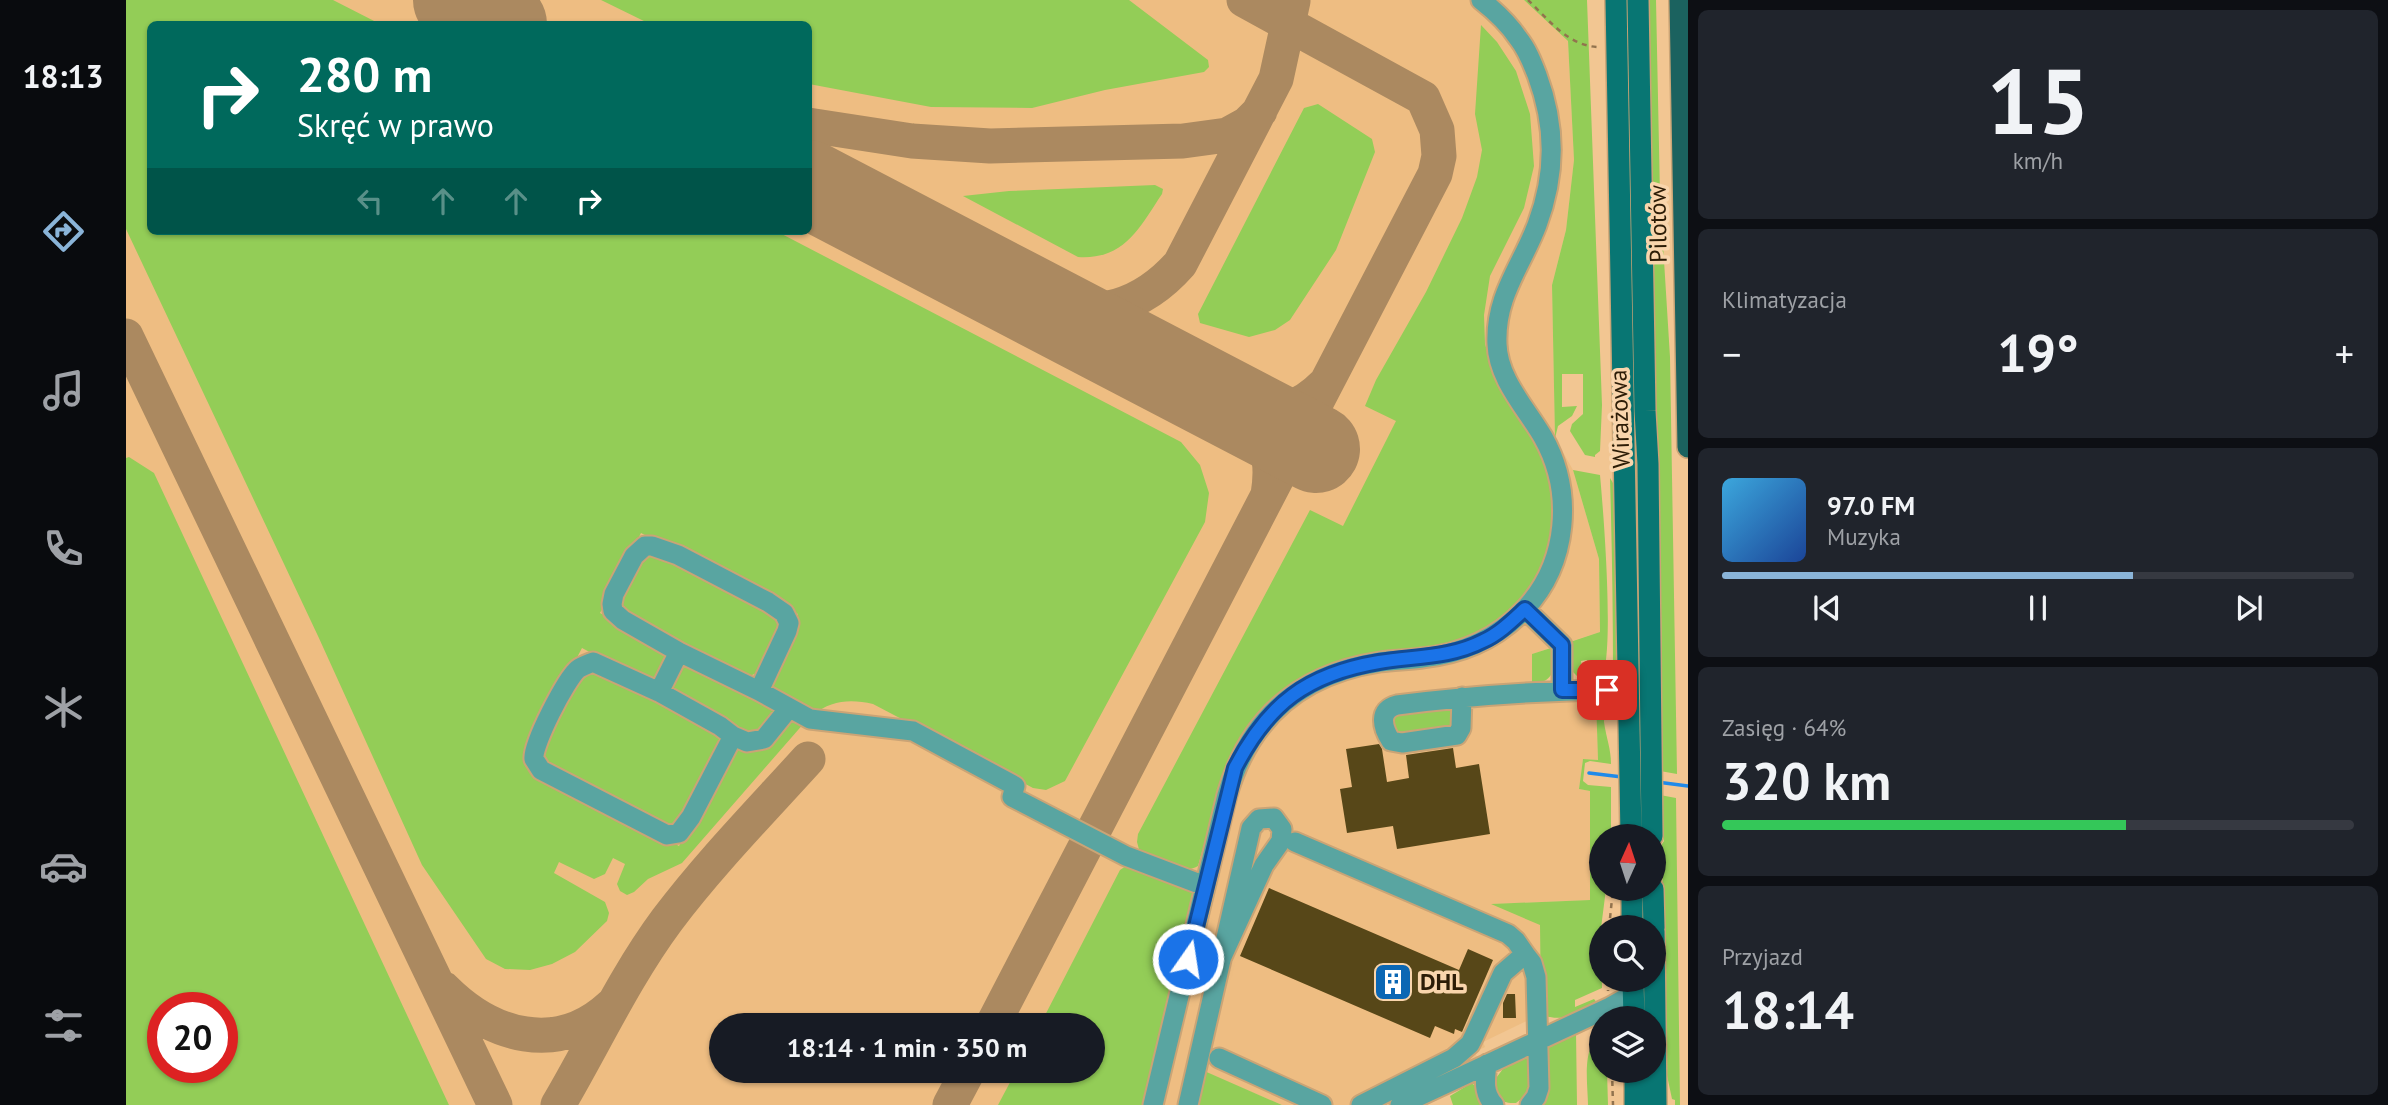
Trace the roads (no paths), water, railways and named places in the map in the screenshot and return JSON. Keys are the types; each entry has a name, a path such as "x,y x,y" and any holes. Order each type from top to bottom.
{"highway":[{"name":"Pilotów","path":"1680,0 1688,447"}],"main road":[{"name":"Wirażowa","path":"1616,0 1631,824"},
{"name":"Wirażowa","path":"1638,0 1650,560 1652,824"},
{"path":"1655,992 1657,1105"},
{"path":"1634,1083 1635,1105"}],"lane":[{"path":"1153,1105 1235,768 1247,744 1264,721 1286,699 1318,679 1380,662 1455,653 1485,641 1525,609 1555,561 1562,530 1563,496 1557,468 1544,439 1503,370 1497,348 1497,324 1502,300 1546,198 1552,161 1552,134 1548,108 1530,55 1512,30 1481,0"},
{"path":"759,691 787,631 789,623 783,613 768,602 678,555 657,547 645,547 634,556 614,594 612,604 613,611 623,620 810,719 913,731 1015,786 1012,797 1146,865 1205,886"},
{"path":"1525,609 1562,645 1562,690"},
{"path":"659,692 679,652"},
{"path":"733,736 691,817 682,830 673,836 618,811 541,770 536,765 533,753 570,678 578,668 593,662 659,692 747,742 764,739 789,708"},
{"path":"1462,697 1562,690 1628,690"},
{"path":"1188,1105 1220,961 1251,828 1259,819 1274,818 1282,829 1281,841 1264,865 1220,961"},
{"path":"1295,842 1508,934 1516,941 1532,962 1536,977 1539,1088 1530,1105"},
{"path":"1517,1051 1523,1035 1522,976 1525,955"},
{"path":"1361,1105 1454,1058 1464,1049 1474,1036 1503,973 1525,955"},
{"path":"1400,1105 1567,1028 1625,992"},
{"path":"1219,1058 1322,1105"},
{"path":"1487,1064 1486,1096 1494,1105"}],"waterway":[{"path":"1589,773 1622,777"},
{"path":"1657,782 1688,786"}],"place":[{"name":"DHL","path":"1393,982"}]}
